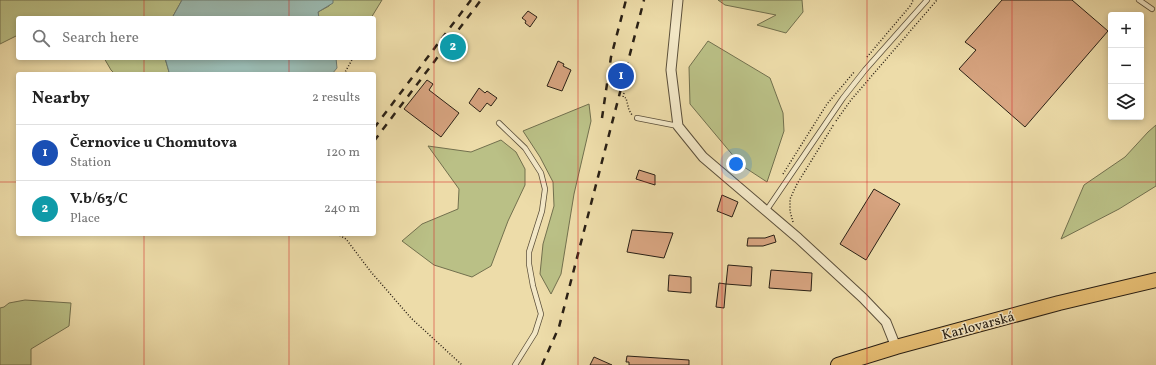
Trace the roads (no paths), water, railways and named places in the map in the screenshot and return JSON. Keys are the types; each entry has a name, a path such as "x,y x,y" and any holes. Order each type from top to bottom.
{"main road":[{"name":"Karlovarská","path":"838,365 896,347 1059,303 1156,280"}],"street":[{"path":"678,0 671,70 678,126 703,157 798,238 863,298 886,322 896,347"}],"lane":[{"path":"766,211 843,98 865,70 927,0"},
{"path":"1140,0 1152,10"},
{"path":"637,118 678,126"},
{"path":"499,123 525,148 541,173 545,189 542,211 529,252 529,264 533,286 541,314 535,333 515,365"}],"water":[{"path":"182,0 333,0 333,3 318,12 319,16 173,16"},
{"path":"166,60 336,60 337,68 334,72 169,72"}],"railway":[{"path":"376,125 471,0"},
{"path":"376,138 481,0"},
{"path":"602,118 611,57 626,0"},
{"path":"542,365 559,327 644,0"}],"place":[{"name":"V.b/63/C","path":"453,47"},
{"name":"Černovice u Chomutova","path":"621,76"}]}
